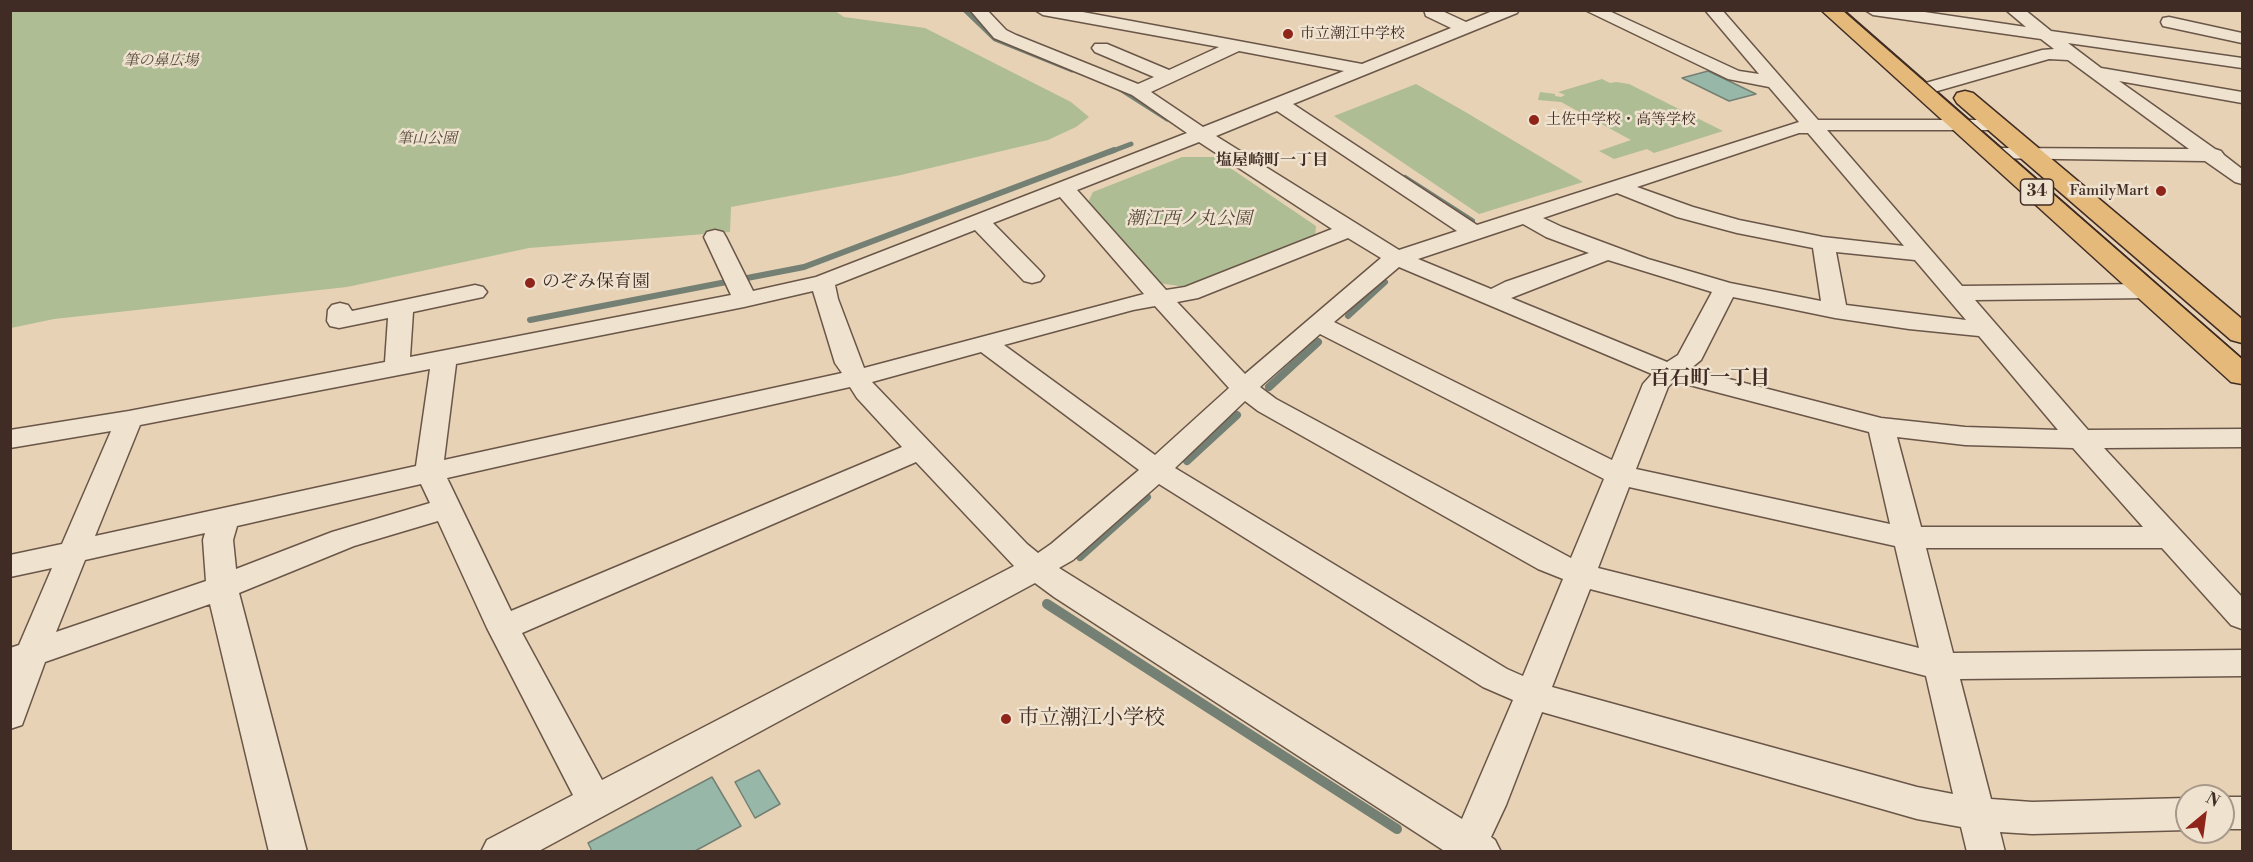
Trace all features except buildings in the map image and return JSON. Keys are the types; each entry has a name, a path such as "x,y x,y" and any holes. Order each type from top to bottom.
{"main road":[{"name":"34","path":"1831,10 2242,375"},
{"name":"34","path":"1863,10 2242,334"}],"street":[{"path":"978,10 1000,34 1138,91 1200,134 1349,230 1397,258 1638,360 1707,383 1881,427 1965,436 2081,439 2242,438"},
{"path":"1043,10 1363,69"},
{"path":"1432,10 1432,13 1442,19 1466,28"},
{"path":"10,439 129,419 744,300 823,282 1511,10"},
{"path":"1593,10 1734,75 1776,84"},
{"path":"1713,10 2081,439 2242,617"},
{"path":"1873,10 2145,51 2242,63"},
{"path":"2014,10 2242,178"},
{"path":"2194,10 2242,26"},
{"path":"2145,51 2174,16 2242,38"},
{"path":"1138,91 1238,45"},
{"path":"1101,48 1170,77"},
{"path":"1921,90 2048,54 2073,55"},
{"path":"2096,72 2242,97"},
{"path":"1278,103 1473,232"},
{"path":"500,852 1062,552 1244,388 1381,268 1397,258 1797,128 1812,125 1995,124"},
{"path":"1994,154 2210,154 2242,160"},
{"path":"1618,186 1685,212 1823,244 1882,252 1923,254"},
{"path":"1064,188 1162,300 1244,388 1267,405 1549,561 1580,574 1614,585 1939,666 2242,663"},
{"path":"1524,216 1554,232 1605,251 1672,274 1726,289 1835,311 1909,322 1987,329"},
{"path":"978,221 1032,276"},
{"path":"10,566 429,471 856,378 1131,303 1162,300 1190,293 1349,230"},
{"path":"715,237 740,286 744,300"},
{"path":"1823,244 1835,311"},
{"path":"1492,298 1513,287 1596,258 1605,251"},
{"path":"823,282 826,300 848,363 866,392 1016,552 1035,568 1472,849 1618,475 1656,384 1669,370 1688,360 1726,289"},
{"path":"1956,292 2148,291"},
{"path":"340,310 339,321 475,292"},
{"path":"397,367 400,309"},
{"path":"1318,324 1346,336 1618,475 1908,538 2170,537"},
{"path":"984,342 1156,469 1496,678 1532,694 1568,707 1906,800 1977,814 2032,818 2175,814"},
{"path":"444,357 429,471 503,628 595,802"},
{"path":"10,715 21,658 75,552 129,419"},
{"path":"1881,427 1986,852"},
{"path":"503,628 920,450"},
{"path":"21,658 223,587 343,539 447,508"},
{"path":"225,518 218,540 223,587 288,852"}],"green space":[{"name":"筆山公園","path":"10,11 835,11 844,17 925,28 1071,102 1089,117 1076,127 1048,140 901,175 731,207 730,232 529,248 347,287 54,319 11,328"},
{"path":"1602,79 1610,83 1629,84 1723,131 1654,153 1647,149 1614,159 1599,151 1631,140 1561,102 1538,100 1540,92 1561,97 1565,95 1558,92"},
{"path":"1416,84 1583,182 1479,214 1334,116"},
{"name":"潮江西ノ丸公園","path":"1182,157 1214,157 1316,226 1315,237 1186,287 1158,283 1087,204 1093,192"}],"shaded area":[{"path":"1708,71 1756,94 1729,101 1682,78"},
{"path":"759,770 780,804 755,818 735,782"},
{"path":"712,777 741,826 695,851 592,851 588,843"}],"waterway":[{"path":"965,10 995,39 1072,70"},
{"path":"1120,89 1167,119"},
{"path":"1110,152 1131,144"},
{"path":"530,320 804,267 1114,150"},
{"path":"1405,178 1472,221"},
{"path":"1348,316 1385,282"},
{"path":"1269,387 1318,342"},
{"path":"1187,461 1237,415"},
{"path":"1080,557 1147,497"},
{"path":"1047,604 1397,829"}],"tram line":[{"path":"1843,10 2242,358"}],"place":[{"name":"市立潮江中学校","path":"1288,34"},
{"name":"土佐中学校・高等学校","path":"1534,120"},
{"name":"FamilyMart","path":"2161,191"},
{"name":"のぞみ保育園","path":"530,283"},
{"name":"市立潮江小学校","path":"1006,719"}],"district":[{"name":"塩屋崎町一丁目","path":"1272,161"},
{"name":"百石町一丁目","path":"1710,379"}],"park label":[{"name":"筆の鼻広場","path":"161,61"}]}
